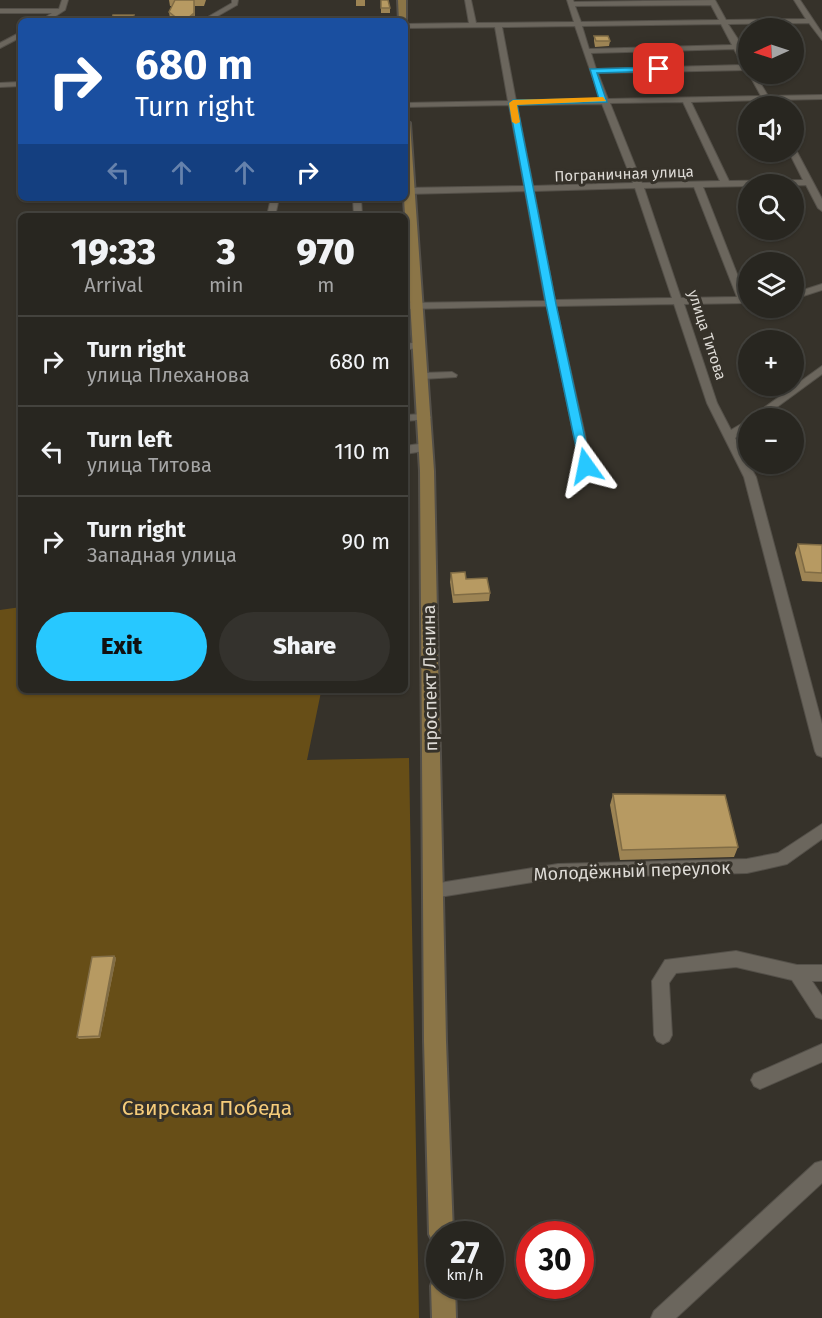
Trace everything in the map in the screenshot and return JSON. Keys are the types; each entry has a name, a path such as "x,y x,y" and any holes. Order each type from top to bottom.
{"main road":[{"path":"402,0 403,18"},
{"name":"проспект Ленина","path":"408,229 411,346 422,376 426,447 441,1221"},
{"path":"443,1299 444,1318"}],"street":[{"path":"48,18 59,11 65,0"},
{"path":"209,18 235,4 235,0"},
{"path":"468,0 473,25"},
{"path":"797,0 822,38"},
{"path":"571,2 713,2 738,45"},
{"name":"улица Титова","path":"571,2 592,71 639,187 712,403 750,477 822,751"},
{"path":"0,11 59,11"},
{"path":"408,26 812,21"},
{"path":"498,25 551,304 586,466"},
{"path":"0,46 18,36"},
{"path":"586,51 738,47"},
{"path":"592,71 738,67"},
{"path":"0,85 18,84"},
{"path":"804,99 822,97"},
{"path":"408,105 686,100 738,101"},
{"path":"686,100 726,184"},
{"path":"798,162 822,208"},
{"name":"Пограничная улица","path":"408,191 808,182"},
{"path":"698,185 738,290"},
{"path":"804,293 822,287"},
{"path":"410,306 738,301"},
{"path":"769,408 822,369"},
{"path":"422,376 452,375"},
{"path":"408,418 425,417"},
{"path":"729,437 738,430"},
{"path":"408,450 426,447"},
{"name":"Молодёжный переулок","path":"433,891 558,871 747,866 783,859 822,831"},
{"path":"663,1035 660,981 670,966 736,959 797,973 822,973"},
{"path":"797,973 822,1011"},
{"path":"760,1080 822,1053"},
{"path":"662,1318 822,1170"}],"green space":[{"name":"Свирская Победа","path":"18,607 18,693 321,693 307,760 409,758 419,1318 0,1318 0,610"}],"building":[{"path":"175,0 194,0 194,13 188,18 177,18 169,12"},
{"path":"381,0 388,0 390,8 381,8"},
{"path":"113,15 134,15 133,18 112,18"},
{"path":"594,36 608,36 610,41 596,41"},
{"path":"798,544 822,545 822,573 805,572"},
{"path":"465,572 466,579 487,578 490,593 454,595 451,573"},
{"path":"613,794 725,795 738,847 622,850"},
{"path":"114,956 99,1036 77,1037 92,957"}],"slow traffic":[{"path":"516,122 513,103 604,101 603,99"}],"route":[{"path":"586,466 551,304 513,103 604,101 592,71 659,69"}]}
